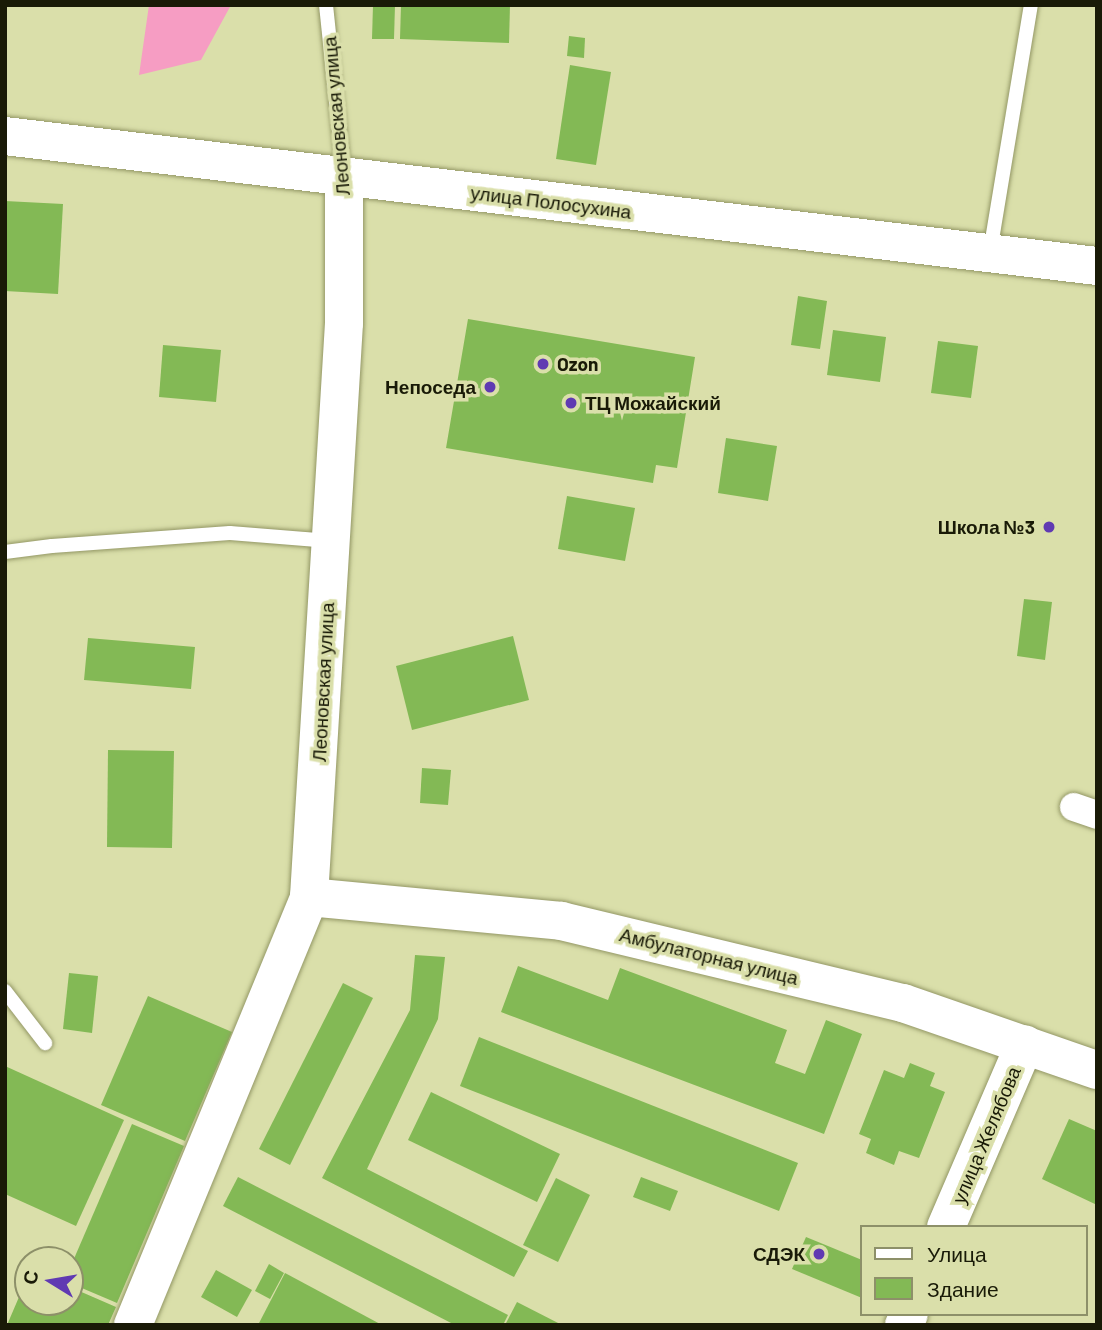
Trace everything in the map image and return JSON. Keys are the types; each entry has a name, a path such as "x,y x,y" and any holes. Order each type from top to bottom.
{"street":[{"name":"улица Полосухина","path":"5,136 1097,266"},
{"name":"Леоновская улица","path":"133,1325 309,897 344,323 344,177"},
{"name":"Амбулаторная улица","path":"309,897 561,921 903,1003 1097,1070"},
{"name":"улица Желябова","path":"947,1225 1025,1044"}],"lane":[{"name":"Леоновская улица","path":"326,5 344,177"},
{"path":"989,254 1031,5"},
{"path":"5,552 52,545 230,533 331,541"},
{"path":"5,990 45,1043"}],"shaded area":[{"path":"149,5 231,5 201,60 139,75"}],"building":[{"path":"373,5 395,5 394,39 372,39"},
{"path":"401,5 510,5 509,43 400,39"},
{"path":"569,36 585,38 584,58 567,56"},
{"path":"570,65 611,72 596,165 556,159"},
{"path":"5,201 63,204 58,294 5,291"},
{"path":"798,296 827,301 820,349 791,345"},
{"path":"468,319 695,357 677,468 656,465 653,483 446,448"},
{"path":"833,330 886,337 880,382 827,375"},
{"path":"938,341 978,346 971,398 931,393"},
{"path":"163,345 221,350 216,402 159,397"},
{"path":"726,438 777,446 768,501 718,493"},
{"path":"567,496 635,508 625,561 558,549"},
{"path":"1024,599 1052,602 1045,660 1017,656"},
{"path":"513,636 529,700 412,730 396,666"},
{"path":"88,638 195,647 191,689 84,680"},
{"path":"108,750 174,751 172,848 107,847"},
{"path":"422,768 451,770 448,805 420,803"},
{"path":"415,955 445,957 438,1019 367,1169 528,1251 514,1277 322,1178 410,1010"},
{"path":"518,966 608,1000 620,968 787,1030 775,1063 805,1074 826,1020 862,1034 824,1134 501,1012"},
{"path":"69,973 98,976 92,1033 63,1029"},
{"path":"343,983 373,998 290,1165 259,1149"},
{"path":"148,996 232,1032 185,1141 101,1105"},
{"path":"479,1037 798,1163 779,1211 460,1086"},
{"path":"910,1063 935,1073 930,1086 945,1092 919,1158 899,1151 894,1165 866,1153 871,1139 859,1134 884,1070 904,1078"},
{"path":"5,1066 124,1120 76,1226 5,1194"},
{"path":"431,1092 560,1154 537,1202 408,1140"},
{"path":"1069,1119 1097,1131 1097,1205 1042,1179"},
{"path":"132,1124 184,1146 117,1303 84,1289 84,1246 79,1246"},
{"path":"238,1177 508,1315 503,1325 455,1325 223,1206"},
{"path":"641,1177 678,1191 670,1211 633,1197"},
{"path":"556,1178 590,1195 558,1262 523,1245"},
{"path":"806,1237 860,1259 860,1297 792,1269"},
{"path":"269,1264 284,1273 270,1299 255,1291"},
{"path":"216,1270 252,1290 237,1317 201,1297"},
{"path":"285,1273 382,1325 258,1325"},
{"path":"84,1293 116,1307 108,1325 7,1325 14,1309 14,1316 84,1316"},
{"path":"517,1302 562,1325 505,1325"}],"place":[{"name":"Ozon","path":"543,364"},
{"name":"Непоседа","path":"490,387"},
{"name":"ТЦ Можайский","path":"571,403"},
{"name":"Школа №3","path":"1049,527"},
{"name":"СДЭК","path":"819,1254"}]}
